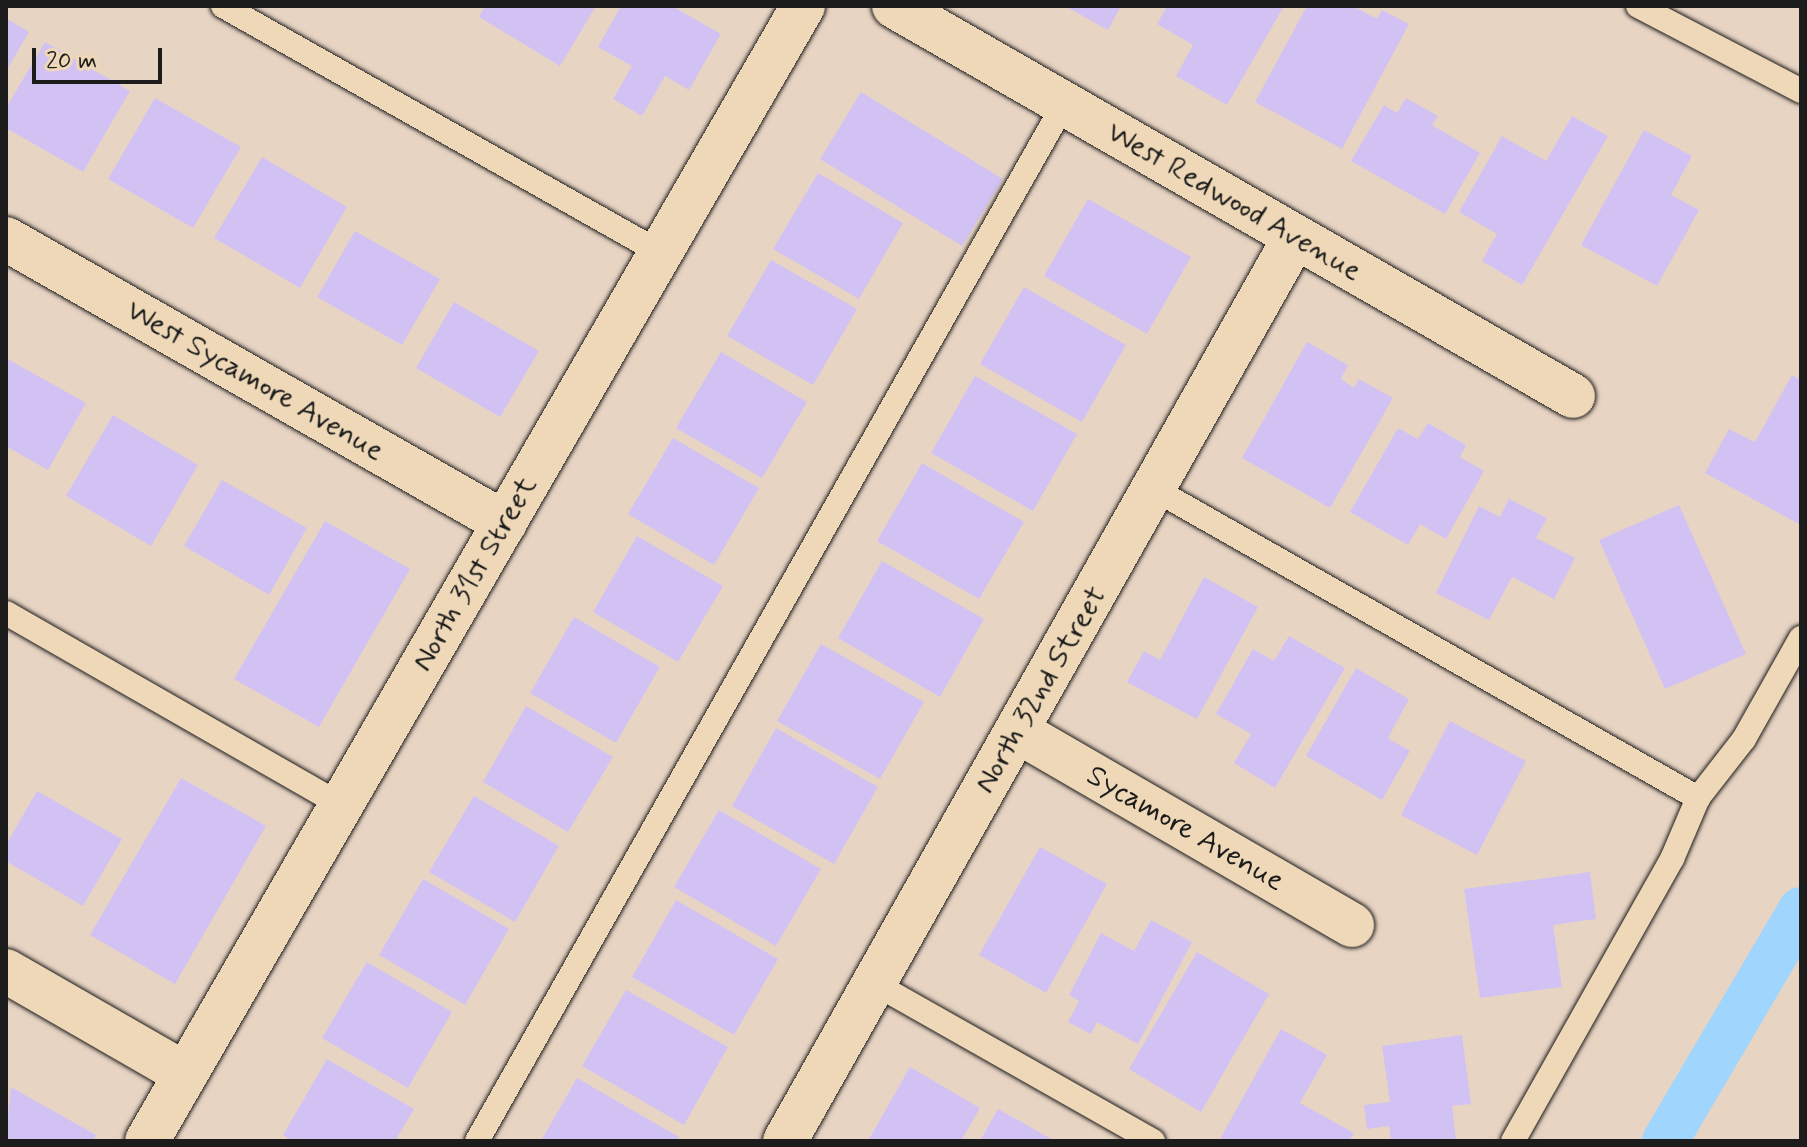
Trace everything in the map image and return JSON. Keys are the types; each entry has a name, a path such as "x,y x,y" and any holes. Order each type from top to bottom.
{"street":[{"name":"North 31st Street","path":"147,1141 803,6"},
{"name":"West Redwood Avenue","path":"894,6 1573,396"},
{"name":"North 32nd Street","path":"785,1141 872,982 1019,732 1295,237"},
{"name":"West Sycamore Avenue","path":"6,239 505,523"},
{"name":"Sycamore Avenue","path":"1019,732 1352,925"},
{"path":"6,971 185,1074"}],"lane":[{"path":"223,6 661,253"},
{"path":"1638,6 1801,91"},
{"path":"477,1141 1064,104"},
{"path":"1154,489 1698,798"},
{"path":"6,613 341,805"},
{"path":"1513,1141 1672,859 1698,798 1744,739 1801,638"},
{"path":"872,982 1153,1141"}],"building":[{"path":"485,6 596,6 560,66 479,17"},
{"path":"621,6 672,6 721,34 689,90 665,76 642,116 613,99 632,66 598,47"},
{"path":"1065,6 1121,6 1108,30"},
{"path":"1167,6 1284,6 1227,105 1176,76 1193,45 1157,24"},
{"path":"1307,6 1353,6 1377,19 1382,10 1409,24 1342,149 1255,102"},
{"path":"6,18 29,32 6,71"},
{"path":"45,42 130,91 83,172 6,128 6,108"},
{"path":"861,92 1003,179 962,246 820,159"},
{"path":"155,98 241,147 193,228 108,179"},
{"path":"1406,98 1438,116 1432,125 1480,153 1445,214 1351,161 1384,105 1397,113"},
{"path":"1572,116 1608,136 1522,285 1482,261 1497,234 1459,212 1502,136 1546,161"},
{"path":"1644,130 1692,156 1671,195 1699,210 1657,286 1581,245"},
{"path":"262,157 347,207 300,288 214,238"},
{"path":"818,173 903,223 859,299 773,249"},
{"path":"1088,199 1191,257 1147,334 1044,276"},
{"path":"355,231 440,279 402,345 317,297"},
{"path":"771,260 857,309 813,385 727,336"},
{"path":"1024,287 1126,345 1082,422 980,364"},
{"path":"454,302 539,351 500,417 416,368"},
{"path":"1307,342 1348,365 1341,379 1354,388 1359,379 1393,398 1330,508 1242,458"},
{"path":"721,352 807,402 762,478 676,428"},
{"path":"6,358 86,403 48,470 6,446"},
{"path":"1792,375 1801,380 1799,524 1705,473 1729,429 1755,442"},
{"path":"975,376 1077,434 1033,511 931,453"},
{"path":"113,415 198,465 151,546 66,496"},
{"path":"1428,423 1466,445 1460,457 1484,471 1446,539 1420,524 1408,545 1350,512 1398,428 1418,439"},
{"path":"673,438 759,488 714,565 628,514"},
{"path":"922,463 1024,522 979,599 877,541"},
{"path":"222,480 307,528 269,595 184,546"},
{"path":"1509,499 1547,518 1536,538 1575,558 1554,599 1512,577 1489,620 1436,593 1479,506 1500,517"},
{"path":"1679,505 1746,654 1665,689 1599,540"},
{"path":"325,521 410,569 319,727 234,679"},
{"path":"637,536 723,586 678,662 593,612"},
{"path":"882,561 984,619 940,697 838,638"},
{"path":"1204,577 1258,607 1197,719 1127,682 1144,651 1160,660"},
{"path":"574,617 660,667 616,743 530,693"},
{"path":"1289,636 1345,668 1275,788 1234,763 1251,734 1216,714 1253,649 1274,661"},
{"path":"821,644 924,702 880,779 777,721"},
{"path":"1356,668 1409,699 1388,738 1410,751 1382,800 1306,756"},
{"path":"526,706 613,757 568,832 483,782"},
{"path":"1450,721 1526,761 1477,855 1401,815"},
{"path":"776,728 878,787 834,864 732,806"},
{"path":"181,778 266,826 175,984 90,935"},
{"path":"37,791 122,839 83,906 6,861 6,845"},
{"path":"474,796 559,846 515,922 429,872"},
{"path":"719,810 821,869 776,946 674,887"},
{"path":"1040,847 1107,884 1046,993 979,955"},
{"path":"1590,872 1596,919 1553,925 1562,987 1480,998 1464,889"},
{"path":"423,879 509,929 465,1005 379,955"},
{"path":"676,900 778,959 734,1035 632,977"},
{"path":"1151,920 1192,942 1138,1044 1097,1022 1091,1034 1068,1022 1079,1001 1069,995 1101,933 1134,951"},
{"path":"1197,952 1269,994 1201,1112 1129,1069"},
{"path":"367,962 452,1012 408,1088 322,1038"},
{"path":"626,990 728,1047 684,1125 582,1066"},
{"path":"1281,1029 1327,1055 1300,1103 1354,1133 1349,1141 1220,1139"},
{"path":"1462,1035 1471,1104 1452,1106 1456,1140 1391,1141 1389,1126 1367,1129 1364,1105 1390,1102 1382,1046"},
{"path":"327,1059 414,1109 395,1141 293,1141 283,1135"},
{"path":"910,1067 980,1108 961,1141 868,1141"},
{"path":"577,1078 679,1137 676,1141 541,1141"},
{"path":"11,1087 96,1135 93,1141 6,1141"},
{"path":"998,1109 1055,1141 980,1141"}],"waterway":[{"path":"1665,1141 1801,910"}]}
